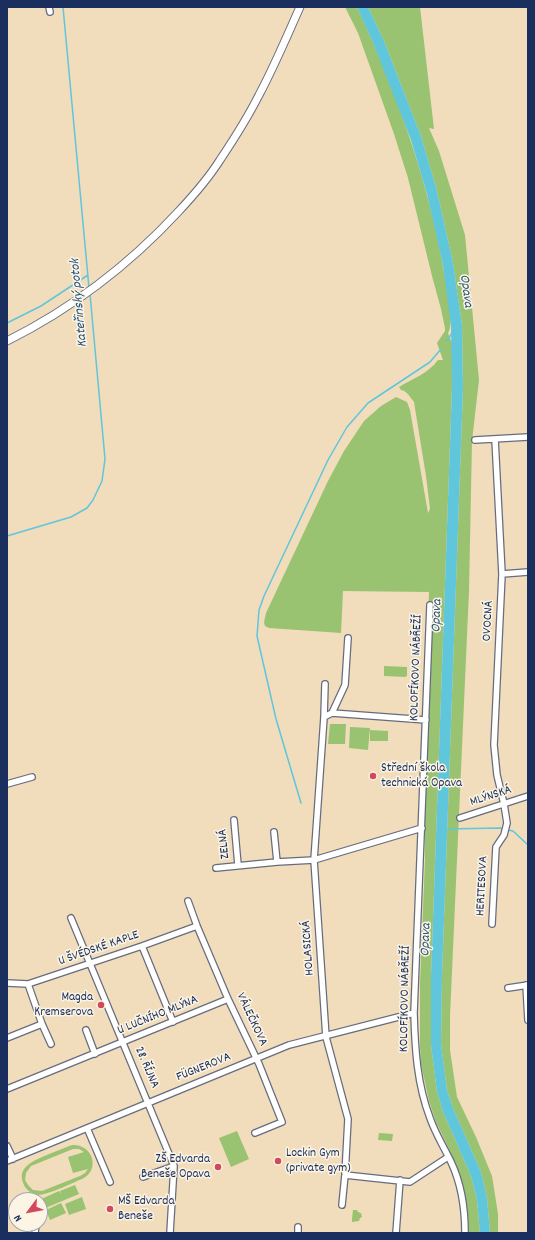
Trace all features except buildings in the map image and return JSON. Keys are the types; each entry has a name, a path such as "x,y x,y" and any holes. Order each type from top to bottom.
{"main road":[{"path":"7,341 76,302 109,277 154,238 194,194 219,161 260,95 300,7"}],"street":[{"path":"475,440 528,437"},
{"name":"OVOCNÁ","path":"495,439 502,574 494,745 497,775 504,804"},
{"path":"502,574 528,572"},
{"name":"KOLOFÍKOVO NÁBŘEŽÍ","path":"430,605 414,1013 415,1046 423,1099 430,1118 451,1163 460,1192 465,1233"},
{"path":"332,713 345,685 348,638"},
{"name":"HOLASICKÁ","path":"325,684 314,860 326,1037 348,1119 342,1205"},
{"path":"324,717 332,713 426,720"},
{"path":"7,784 32,777"},
{"name":"MLÝNSKÁ","path":"460,818 528,796"},
{"name":"HERITESOVA","path":"492,924 496,847 504,835 507,823 504,804"},
{"name":"ZELNÁ","path":"234,820 238,865"},
{"path":"314,860 422,828"},
{"path":"274,832 277,862"},
{"name":"ZELNÁ","path":"216,868 238,865 314,860"},
{"name":"VÁLEČKOVA","path":"188,901 197,926 256,1059 282,1122 255,1133"},
{"name":"28. ŘÍJNA","path":"71,918 174,1166 170,1233"},
{"name":"U ŠVÉDSKÉ KAPLE","path":"7,984 28,984 197,926"},
{"path":"142,946 173,1022"},
{"path":"28,984 42,1024 51,1044"},
{"path":"508,988 527,985 528,1020"},
{"name":"U LUČNÍHO MLÝNA","path":"7,1089 96,1054 228,998"},
{"name":"FÜGNEROVA","path":"10,1160 289,1045 326,1037 414,1013"},
{"path":"7,1038 42,1024"},
{"path":"86,1030 96,1054"},
{"path":"87,1128 110,1182"},
{"path":"7,1146 10,1160"},
{"path":"345,1175 400,1180 407,1182 412,1181 448,1157"},
{"path":"143,1177 174,1166"},
{"path":"396,1233 400,1180"}],"green space":[{"path":"345,7 357,7 387,75 400,110 433,216 441,252 450,312 451,324 448,333 452,343 452,388 431,976 431,1045 437,1092 443,1112 471,1176 477,1200 480,1233 469,1233 461,1179 451,1153 436,1122 429,1101 421,1064 420,983 425,859 424,722 429,592 343,591 341,633 269,628 265,626 264,622 266,613 328,481 344,451 364,421 381,406 396,397 407,402 410,410 428,513 430,509 414,402 407,393 399,387 430,369 438,360 443,360 437,343 445,331 445,328 408,178 358,33"},
{"path":"368,7 420,7 434,129 429,128 439,151 465,235 479,380 472,441 469,591 450,1016 450,1050 457,1097 492,1176 498,1214 498,1233 490,1233 487,1198 481,1172 453,1108 447,1090 441,1044 442,976 463,388 462,325 453,263 437,191 421,136 384,41"},
{"path":"384,666 407,667 407,676 384,676"},
{"path":"330,724 346,724 345,744 328,744"},
{"path":"350,727 370,728 368,750 349,748"},
{"path":"370,730 388,731 388,741 370,741"},
{"path":"237,1131 249,1159 231,1167 219,1138"},
{"path":"379,1133 393,1134 392,1141 378,1140"},
{"path":"72,1145 79,1146 89,1153 93,1164 88,1175 82,1179 48,1192 30,1192 24,1185 22,1173 33,1161","holes":["73,1149 79,1149 84,1152 68,1157 73,1173 88,1169 80,1176 42,1191 33,1190 25,1180 26,1173 31,1166"]},
{"path":"75,1185 79,1194 48,1207 48,1196 59,1191 61,1194 60,1191"},
{"path":"82,1197 86,1209 69,1215 65,1204"},
{"path":"61,1203 66,1213 50,1220 48,1209"},
{"path":"353,1210 357,1210 361,1213 362,1217 359,1221 352,1222"}],"water":[{"path":"357,7 368,7 384,41 421,136 437,191 453,263 462,325 463,388 442,976 441,1044 447,1090 453,1108 481,1172 487,1198 490,1233 480,1233 477,1200 471,1176 443,1112 437,1092 431,1045 431,976 452,388 451,326 443,265 427,194 411,140 374,45"}],"waterway":[{"name":"Kateřinský potok","path":"63,7 89,288"},
{"path":"7,323 41,306 88,275"},
{"name":"Kateřinský potok","path":"7,536 71,517 87,508 93,500 102,481 105,459 90,294"},
{"path":"447,341 452,333"},
{"path":"301,803 276,719 257,636 259,610 264,596 328,460 347,427 368,403 430,362 441,349"},
{"path":"446,829 504,829"},
{"path":"508,830 513,831 528,845"}],"place":[{"name":"Střední škola technická Opava","path":"373,776"},
{"name":"Magda Kremserova","path":"101,1005"},
{"name":"Lockin Gym (private gym)","path":"278,1161"},
{"name":"ZŠ Edvarda Beneše Opava","path":"218,1167"},
{"name":"MŠ Edvarda Beneše","path":"110,1209"}],"water label":[{"name":"Opava","path":"465,291"},
{"name":"Opava","path":"438,616"},
{"name":"Opava","path":"427,940"}]}
